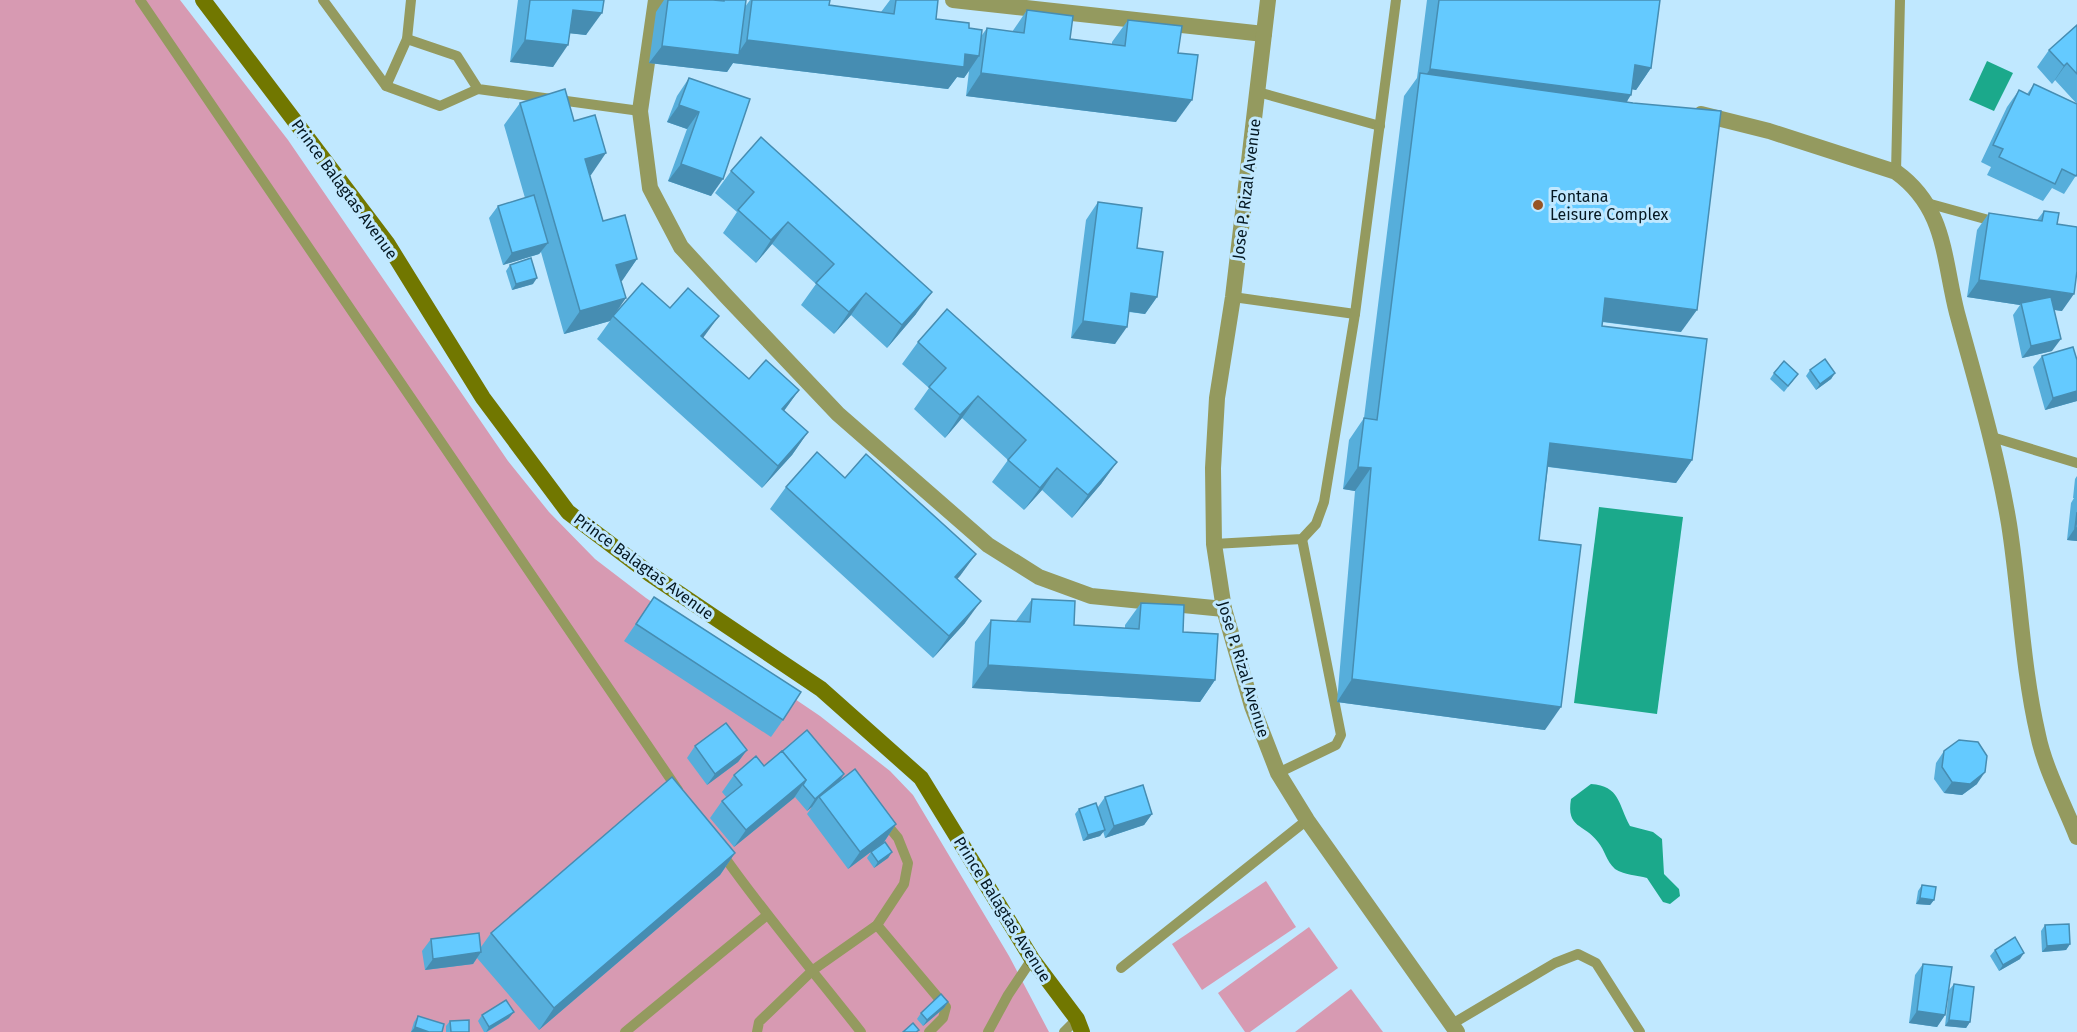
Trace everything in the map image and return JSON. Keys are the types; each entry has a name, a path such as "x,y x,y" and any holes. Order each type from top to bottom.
{"main road":[{"name":"Prince Balagtas Avenue","path":"203,0 387,243 483,398 568,512 650,574 821,689 921,778 1032,958 1079,1026"}],"street":[{"path":"656,0 640,111 650,188 681,247 838,414 988,545 1038,577 1091,596 1224,609"},
{"path":"953,0 1264,34"},
{"name":"Jose P. Rizal Avenue","path":"1268,0 1233,297 1217,398 1213,468 1214,543 1224,609 1252,706 1278,773 1307,820 1455,1028"},
{"path":"1688,111 1769,132 1896,172 1912,184 1927,203 1942,238 1957,311 1992,437 2009,525 2026,667 2038,738 2077,837"}],"lane":[{"path":"140,0 685,800"},
{"path":"323,0 386,86 440,106 478,89 640,111"},
{"path":"386,86 406,39 411,0"},
{"path":"1214,543 1302,539 1316,524 1324,502 1355,314 1396,0"},
{"path":"1896,172 1900,0"},
{"path":"406,39 457,56 478,89"},
{"path":"1258,92 1380,126"},
{"path":"1927,203 2008,225"},
{"path":"1233,297 1355,314"},
{"path":"1992,437 2077,463"},
{"path":"1278,773 1336,745 1341,735 1302,539"},
{"path":"757,1032 759,1022 813,970 877,925 904,884 908,863 898,838 876,813"},
{"path":"1120,969 1307,820"},
{"path":"712,839 766,916 813,970 861,1032"},
{"path":"625,1032 766,916"},
{"path":"877,925 945,1007 943,1018 929,1032"},
{"path":"1455,1028 1555,963 1578,954 1596,963 1640,1032"},
{"path":"988,1032 1032,958"},
{"path":"1064,1032 1079,1026"}],"shaded area":[{"path":"0,0 180,0 288,140 508,461 549,512 595,559 646,598 820,716 890,771 913,795 1009,956 1049,1032 0,1032"},
{"path":"1987,61 2013,73 1994,111 1969,100"},
{"path":"1599,507 1683,517 1657,714 1574,703"},
{"path":"1591,784 1601,785 1613,792 1630,826 1653,832 1662,839 1664,874 1679,889 1680,896 1670,904 1663,902 1647,878 1626,874 1615,869 1593,836 1574,821 1570,809 1571,799"},
{"path":"1266,881 1296,927 1202,990 1172,944"},
{"path":"1309,927 1338,968 1250,1032 1245,1032 1218,993"},
{"path":"1351,989 1383,1032 1295,1032"}],"building":[{"path":"530,0 604,0 602,13 573,10 568,45 525,40"},
{"path":"668,0 746,0 739,55 662,46"},
{"path":"752,0 830,0 829,5 894,14 896,0 938,0 936,19 969,23 969,28 982,30 979,56 965,54 964,67 747,40"},
{"path":"1439,0 1660,0 1651,68 1635,65 1631,95 1430,69"},
{"path":"1027,10 1073,16 1070,39 1125,46 1128,20 1182,26 1178,53 1198,55 1192,100 981,73 987,28 1024,33"},
{"path":"2077,25 2077,74 2067,63 2064,66 2049,50"},
{"path":"1420,73 1633,103 1721,111 1697,310 1605,298 1602,326 1707,339 1692,460 1550,443 1539,540 1581,545 1561,707 1352,679 1371,468 1358,467 1364,418 1377,420"},
{"path":"689,78 750,99 723,179 681,164 699,112 679,105"},
{"path":"2034,84 2077,104 2077,174 2076,176 2062,169 2055,184 1999,157 2003,149 1993,145 2019,90 2029,95"},
{"path":"565,89 574,121 595,115 606,153 585,159 603,221 625,215 637,259 616,265 626,298 580,311 520,103"},
{"path":"761,137 932,292 902,325 866,293 849,312 816,283 834,264 788,222 771,240 738,210 754,192 731,171"},
{"path":"534,195 548,243 512,253 498,206"},
{"path":"1098,202 1142,208 1137,248 1163,252 1157,297 1131,293 1127,327 1083,321"},
{"path":"2044,211 2059,213 2057,224 2077,227 2077,271 2074,294 1979,280 1989,213 2042,221"},
{"path":"531,258 537,278 516,284 510,265"},
{"path":"642,283 670,308 688,288 719,316 701,336 749,379 766,360 799,390 782,409 808,432 778,466 613,316"},
{"path":"2051,297 2061,339 2031,346 2021,303"},
{"path":"947,309 1117,462 1088,495 1057,468 1040,488 1008,460 1026,440 978,396 960,415 929,387 946,368 918,342"},
{"path":"2073,347 2077,360 2077,391 2053,398 2042,356"},
{"path":"1825,359 1835,373 1820,384 1810,370"},
{"path":"1784,361 1798,374 1788,386 1774,373"},
{"path":"817,452 845,478 866,454 976,554 955,577 981,601 949,636 786,487"},
{"path":"654,597 801,692 783,720 636,624"},
{"path":"1032,599 1075,601 1074,625 1139,629 1141,603 1184,605 1183,632 1218,634 1215,680 988,665 991,620 1030,622"},
{"path":"726,723 747,750 715,774 695,746"},
{"path":"807,730 844,774 815,799 803,785 806,780 782,751"},
{"path":"1959,740 1978,742 1987,756 1985,772 1970,784 1952,782 1942,767 1944,751"},
{"path":"782,751 806,780 746,830 722,801 742,785 734,775 756,756 764,766"},
{"path":"855,769 896,824 860,852 819,797"},
{"path":"672,777 735,853 554,1008 491,933"},
{"path":"1143,785 1152,814 1114,826 1105,797"},
{"path":"1096,803 1105,830 1088,835 1079,809"},
{"path":"885,842 892,852 878,862 871,852"},
{"path":"1922,885 1936,887 1934,900 1920,898"},
{"path":"2069,924 2070,944 2047,946 2045,925"},
{"path":"479,933 481,952 433,959 431,939"},
{"path":"2015,937 2024,953 2003,965 1995,950"},
{"path":"1923,964 1952,967 1945,1015 1917,1011"},
{"path":"1954,984 1974,987 1970,1022 1949,1020"},
{"path":"941,994 948,1002 927,1020 921,1013"},
{"path":"506,1000 514,1012 489,1027 482,1015"},
{"path":"418,1016 444,1024 442,1032 429,1032 415,1027"},
{"path":"469,1020 469,1032 451,1032 450,1021"},
{"path":"913,1023 919,1030 903,1032"}],"place":[{"name":"Fontana Leisure Complex","path":"1538,205"}]}
